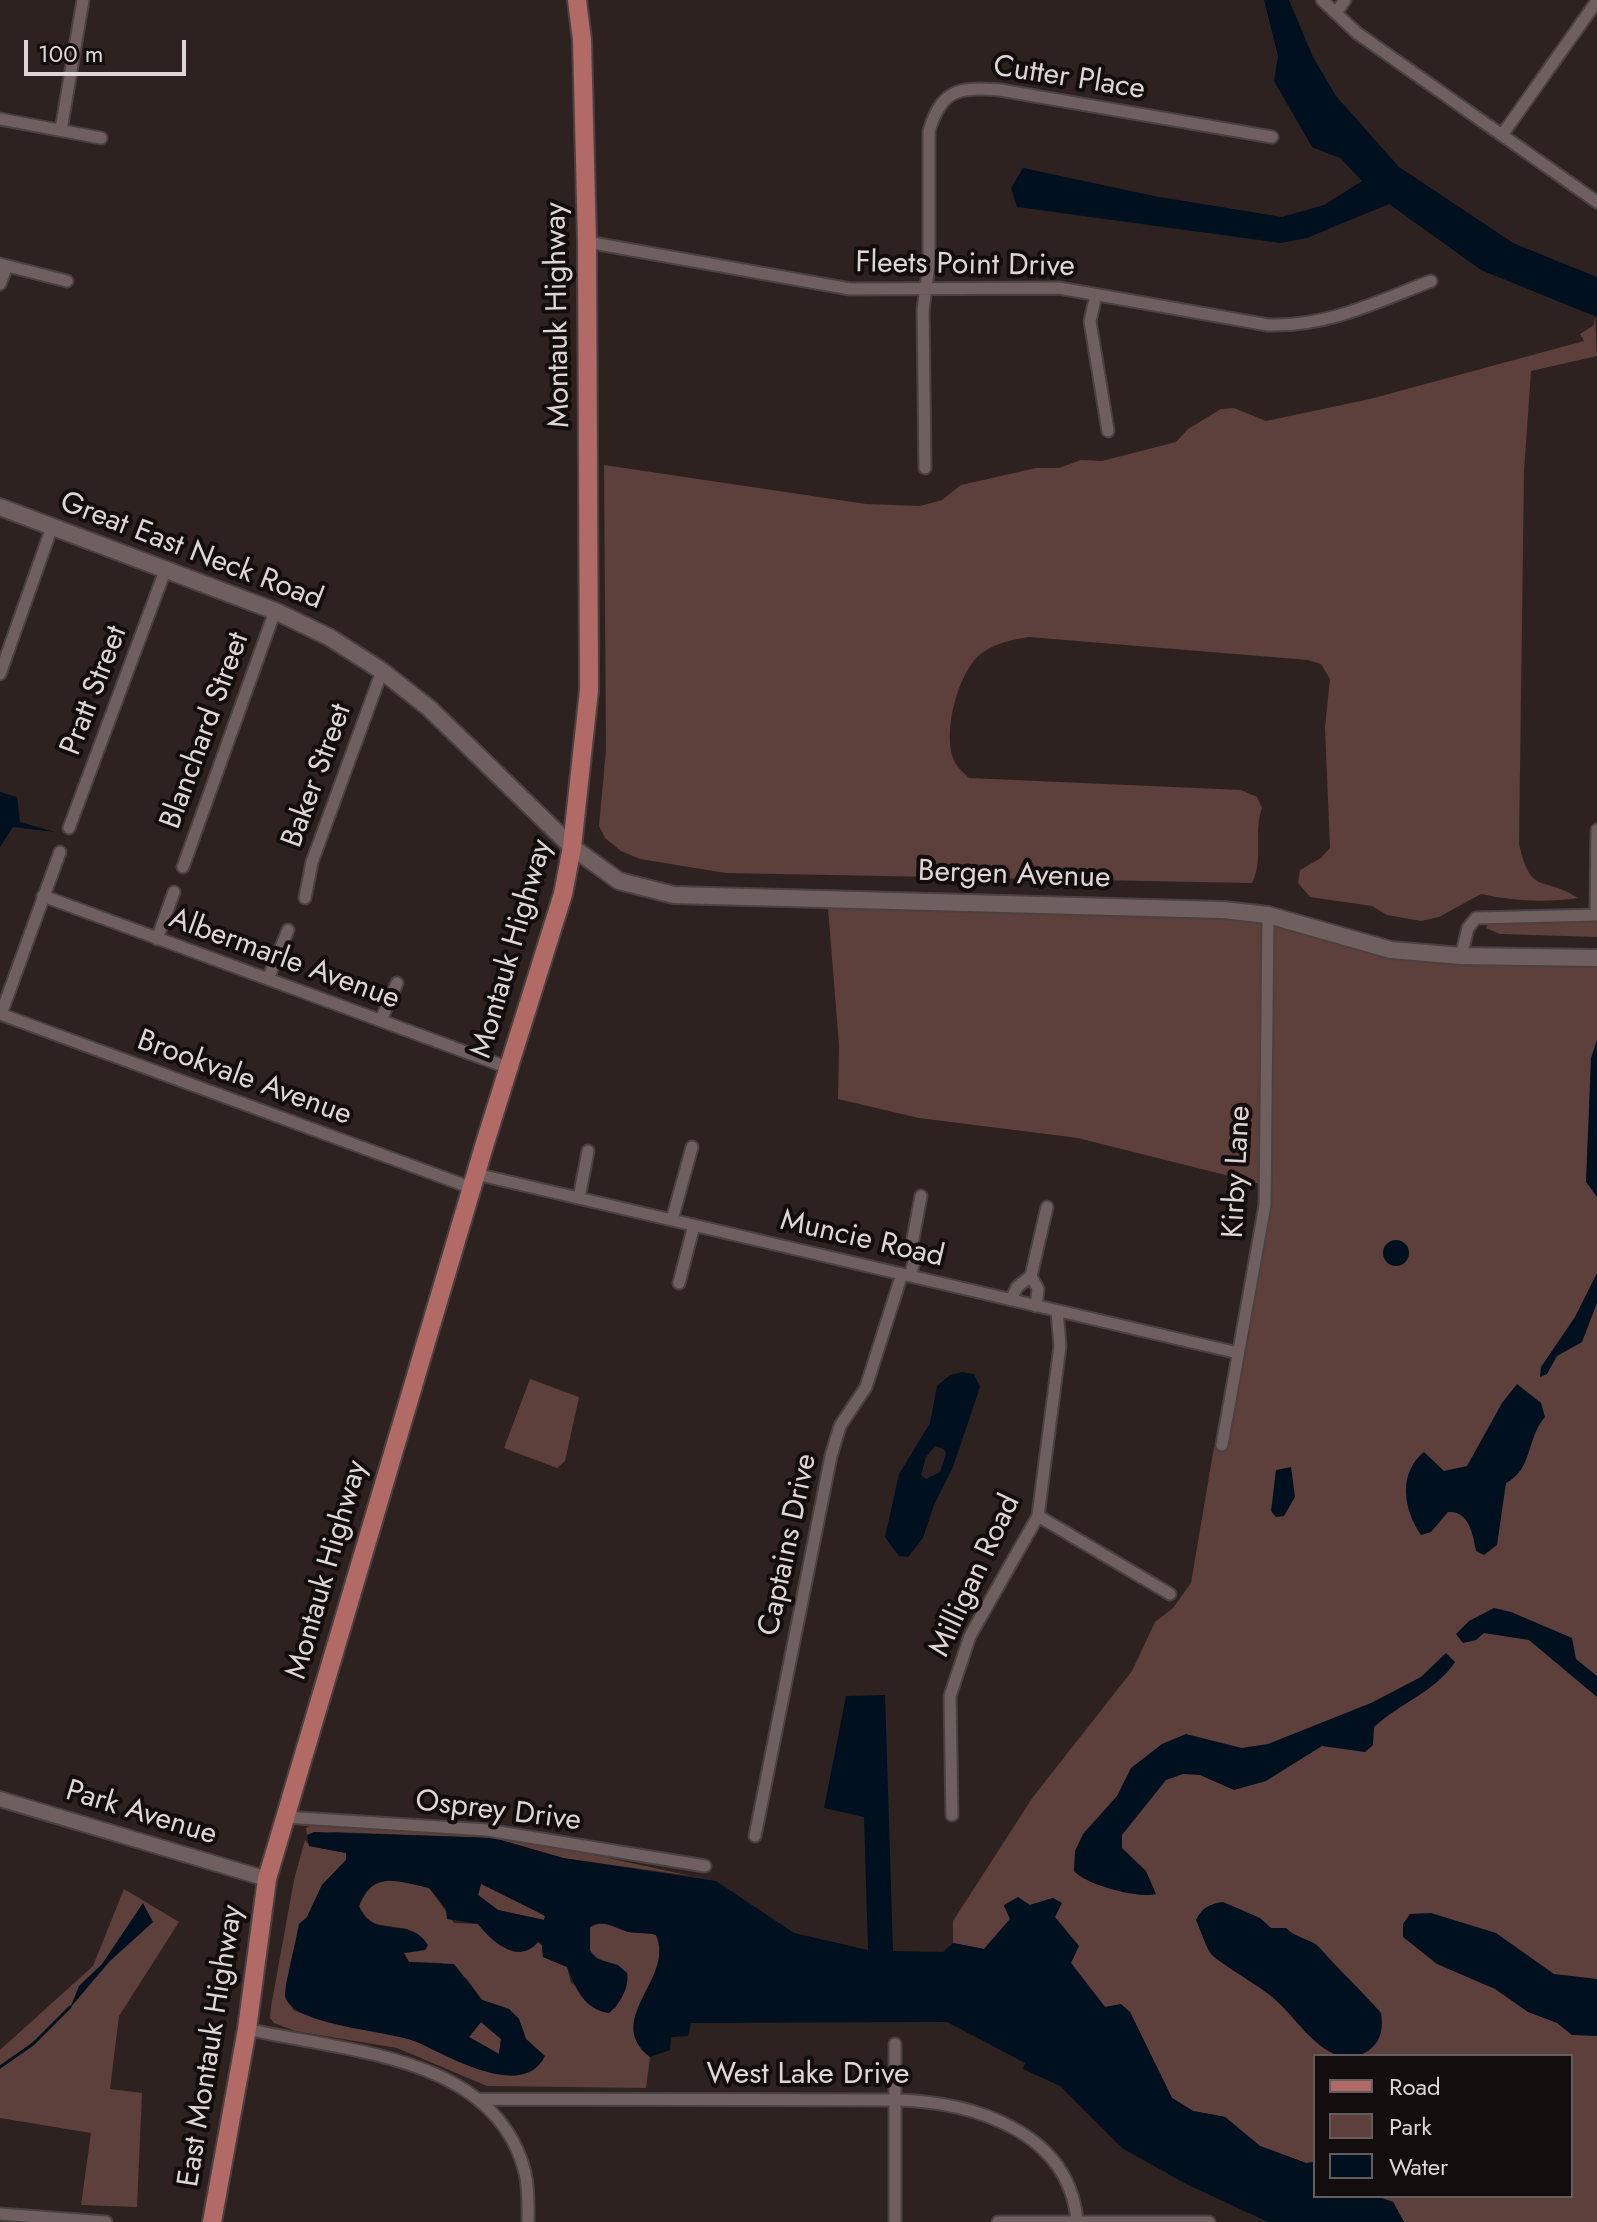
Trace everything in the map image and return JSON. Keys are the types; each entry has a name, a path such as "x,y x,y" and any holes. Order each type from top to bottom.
{"main road":[{"name":"Montauk Highway","path":"267,1879 474,1181 563,894 572,847 589,690 587,242 582,40 577,0"},
{"name":"Great East Neck Road","path":"0,507 275,611 329,637 382,671 429,708 572,847"},
{"name":"Bergen Avenue","path":"572,847 619,881 674,895 1223,910 1268,915 1391,950 1461,956 1597,958"},
{"name":"East Montauk Highway","path":"212,2222 247,2029 267,1879"}],"street":[{"path":"61,130 83,0"},
{"path":"1322,0 1357,33 1597,202"},
{"path":"1336,13 1345,0"},
{"path":"1502,135 1597,1"},
{"name":"Cutter Place","path":"925,468 923,310 929,265 929,131 935,112 947,96 967,88 1000,90 1272,137"},
{"path":"0,119 101,138"},
{"name":"Fleets Point Drive","path":"587,242 850,289 1059,288 1234,321 1299,326 1329,321 1431,281"},
{"path":"0,284 4,265 67,281"},
{"path":"1096,295 1090,321 1108,431"},
{"path":"0,674 52,527"},
{"name":"Pratt Street","path":"69,828 165,571"},
{"name":"Blanchard Street","path":"183,867 275,611"},
{"name":"Baker Street","path":"305,898 312,862 382,671"},
{"path":"1461,956 1468,928 1476,918 1597,915 1597,830"},
{"path":"0,1014 60,852"},
{"path":"157,939 174,892"},
{"name":"Albermarle Avenue","path":"43,896 509,1068"},
{"name":"Kirby Lane","path":"1222,1445 1265,1205 1268,915"},
{"path":"268,979 288,930"},
{"path":"381,1020 397,983"},
{"name":"Brookvale Avenue","path":"0,1014 474,1181"},
{"path":"672,1220 692,1147"},
{"path":"579,1198 588,1151"},
{"name":"Muncie Road","path":"474,1181 579,1198 1238,1353"},
{"name":"Captains Drive","path":"755,1836 831,1456 840,1426 866,1387 906,1275 914,1262 912,1244 921,1196"},
{"path":"1011,1300 1017,1287 1031,1276 1047,1207"},
{"path":"679,1283 694,1225"},
{"path":"1031,1276 1038,1289 1036,1306"},
{"name":"Milligan Road","path":"952,1815 950,1696 970,1636 1038,1516 1060,1346 1057,1311"},
{"path":"1038,1516 1170,1594"},
{"name":"Park Avenue","path":"0,1799 267,1879"},
{"name":"Osprey Drive","path":"284,1817 487,1830 705,1866"},
{"path":"247,2029 420,2066 478,2099 501,2124 520,2159 527,2187 528,2222"},
{"path":"895,2044 895,2222"},
{"name":"West Lake Drive","path":"478,2099 896,2100 960,2106 1022,2134 1060,2166 1071,2192 1077,2221"},
{"path":"0,2214 106,2222"},
{"path":"998,2222 1209,2222"}],"green space":[{"path":"1595,316 1597,356 1531,371 1524,471 1519,844 1528,872 1534,878 1578,898 1529,900 1481,894 1439,917 1421,921 1387,915 1372,906 1310,897 1298,883 1300,870 1321,858 1330,848 1325,727 1330,679 1321,664 1308,660 1029,637 988,649 973,662 966,674 954,705 950,738 960,770 969,778 1241,790 1257,797 1262,808 1256,874 1252,883 726,873 640,859 621,851 605,838 599,826 606,750 604,465 866,504 920,506 942,500 961,485 1036,468 1059,468 1081,460 1102,461 1176,442 1188,429 1221,409 1234,408 1266,421 1370,399 1584,341 1580,334 1594,325"},
{"path":"827,896 1224,910 1352,942 1597,958 1597,2222 1404,2222 1393,2202 1382,2198 1573,2198 1573,2054 1313,2054 1313,2162 1306,2163 1260,2146 1225,2117 1193,2111 1172,2098 1130,2012 1105,2007 1071,1963 1055,1916 1061,1903 1053,1898 1030,1905 1004,1906 1010,1919 984,1949 953,1943 953,1921 1033,1797 1132,1671 1155,1622 1173,1608 1191,1583 1214,1447 1220,1448 1265,1185 1078,1138 919,1118 838,1099 839,1045"},
{"path":"1489,920 1597,922 1597,937 1500,934 1486,928"},
{"path":"530,1379 579,1397 565,1461 557,1468 504,1448"},
{"path":"311,1825 489,1832 691,1876 563,1858 494,1838 335,1832 307,1835 306,1828"},
{"path":"305,1840 310,1846 346,1853 346,1860 322,1885 307,1917 286,1983 293,2010 322,2019 395,2033 472,2065 515,2076 532,2044 526,2039 519,2019 509,2009 482,2000 467,1979 441,1963 409,1962 404,1953 420,1951 408,1929 369,1923 359,1907 371,1887 396,1881 429,1887 454,1923 478,1924 496,1942 521,1951 537,1941 542,1945 543,1957 567,1967 571,1983 615,2009 625,1990 627,1973 593,1954 588,1940 589,1928 604,1924 629,1932 652,1934 656,1935 659,1944 658,1962 637,2016 641,2049 650,2057 646,2088 487,2086 397,2048 295,2031 274,2023 270,2018 271,2007 294,1880"},
{"path":"481,1883 545,1916 544,1920 498,1910 478,1895"},
{"path":"124,1889 179,1922 119,2016 110,2089 142,2093 137,2207 81,2205 91,2133 0,2118 0,2050 93,1966"},
{"path":"481,2022 501,2039 499,2054 469,2037"}],"water":[{"path":"1264,0 1289,0 1313,57 1336,96 1399,167 1513,243 1597,277 1597,317 1481,270 1389,204 1307,238 1281,243 1017,207 1011,188 1023,168 1154,196 1282,217 1324,205 1362,181 1340,158 1312,147 1274,81 1278,56"},
{"path":"0,792 17,797 20,822 55,832 13,827 0,847"},
{"path":"1597,1040 1597,1197 1586,1182 1591,1058"},
{"path":"1396,1240 1405,1244 1409,1253 1405,1262 1396,1266 1387,1262 1383,1253 1387,1244"},
{"path":"1597,1273 1597,1303 1582,1342 1557,1356 1547,1374 1540,1377 1541,1367 1575,1317"},
{"path":"962,1372 974,1374 980,1387 953,1467 934,1505 923,1538 908,1557 899,1556 885,1537 899,1474 930,1423 937,1386 950,1375","holes":["935,1446 944,1449 946,1454 940,1472 926,1479 921,1475 926,1457"]},
{"path":"1517,1384 1541,1403 1545,1417 1521,1470 1506,1483 1497,1545 1484,1555 1476,1551 1468,1524 1455,1512 1448,1512 1431,1532 1421,1535 1407,1503 1410,1470 1424,1452 1444,1471 1467,1466 1502,1403"},
{"path":"1291,1467 1295,1497 1284,1516 1276,1517 1271,1511 1276,1470"},
{"path":"1494,1608 1572,1638 1576,1659 1597,1676 1597,1697 1529,1640 1484,1633 1476,1640 1463,1643 1456,1634 1469,1621"},
{"path":"1446,1653 1455,1662 1447,1672 1374,1727 1373,1745 1365,1752 1322,1746 1266,1781 1234,1790 1200,1775 1183,1774 1166,1780 1122,1835 1122,1848 1146,1871 1156,1894 1114,1890 1074,1871 1075,1851 1083,1834 1117,1796 1131,1768 1162,1744 1186,1734 1242,1748 1268,1744 1371,1703 1421,1677"},
{"path":"885,1695 893,1951 943,1952 953,1943 984,1949 1010,1919 1004,1905 1018,1897 1030,1905 1053,1898 1062,1903 1055,1917 1079,1946 1071,1963 1105,2007 1121,2004 1130,2012 1172,2098 1193,2111 1225,2117 1260,2146 1306,2163 1313,2162 1313,2198 1382,2198 1393,2202 1404,2222 1268,2222 1186,2184 1122,2148 1060,2086 1023,2069 1025,2063 947,2022 691,2023 688,2036 671,2037 670,2050 650,2057 637,2043 634,2028 636,2013 657,1967 660,1951 656,1935 629,1932 605,1924 590,1927 590,1951 597,1959 618,1965 627,1973 623,1995 609,2013 587,2002 577,1990 567,1967 543,1957 542,1945 538,1942 522,1952 506,1948 478,1924 447,1919 446,1909 429,1888 406,1883 378,1883 364,1895 359,1906 374,1923 420,1936 428,1945 425,1950 404,1953 409,1962 454,1964 482,2000 509,2009 519,2019 526,2039 545,2056 535,2069 521,2075 486,2072 419,2043 305,2015 292,2006 285,1996 299,1924 307,1917 322,1885 346,1860 346,1853 309,1846 307,1835 314,1832 494,1838 563,1858 716,1881 794,1933 868,1950 864,1817 824,1808 846,1696","holes":["481,1884 545,1916 544,1920 498,1910 478,1895","481,2022 501,2039 499,2054 469,2037"]},
{"path":"1223,1902 1260,1918 1271,1928 1286,1928 1319,1947 1381,2013 1380,2034 1373,2047 1361,2054 1336,2054 1327,2050 1271,1996 1211,1954 1196,1920 1206,1907"},
{"path":"143,1903 153,1922 110,1961 70,2008 79,1986 102,1964"},
{"path":"1431,1913 1496,1933 1554,1974 1597,1979 1597,2036 1572,2035 1557,2023 1528,2012 1495,1989 1437,1964 1403,1937 1403,1924 1410,1914"}],"waterway":[{"path":"0,2067 33,2044 70,2007"}]}
